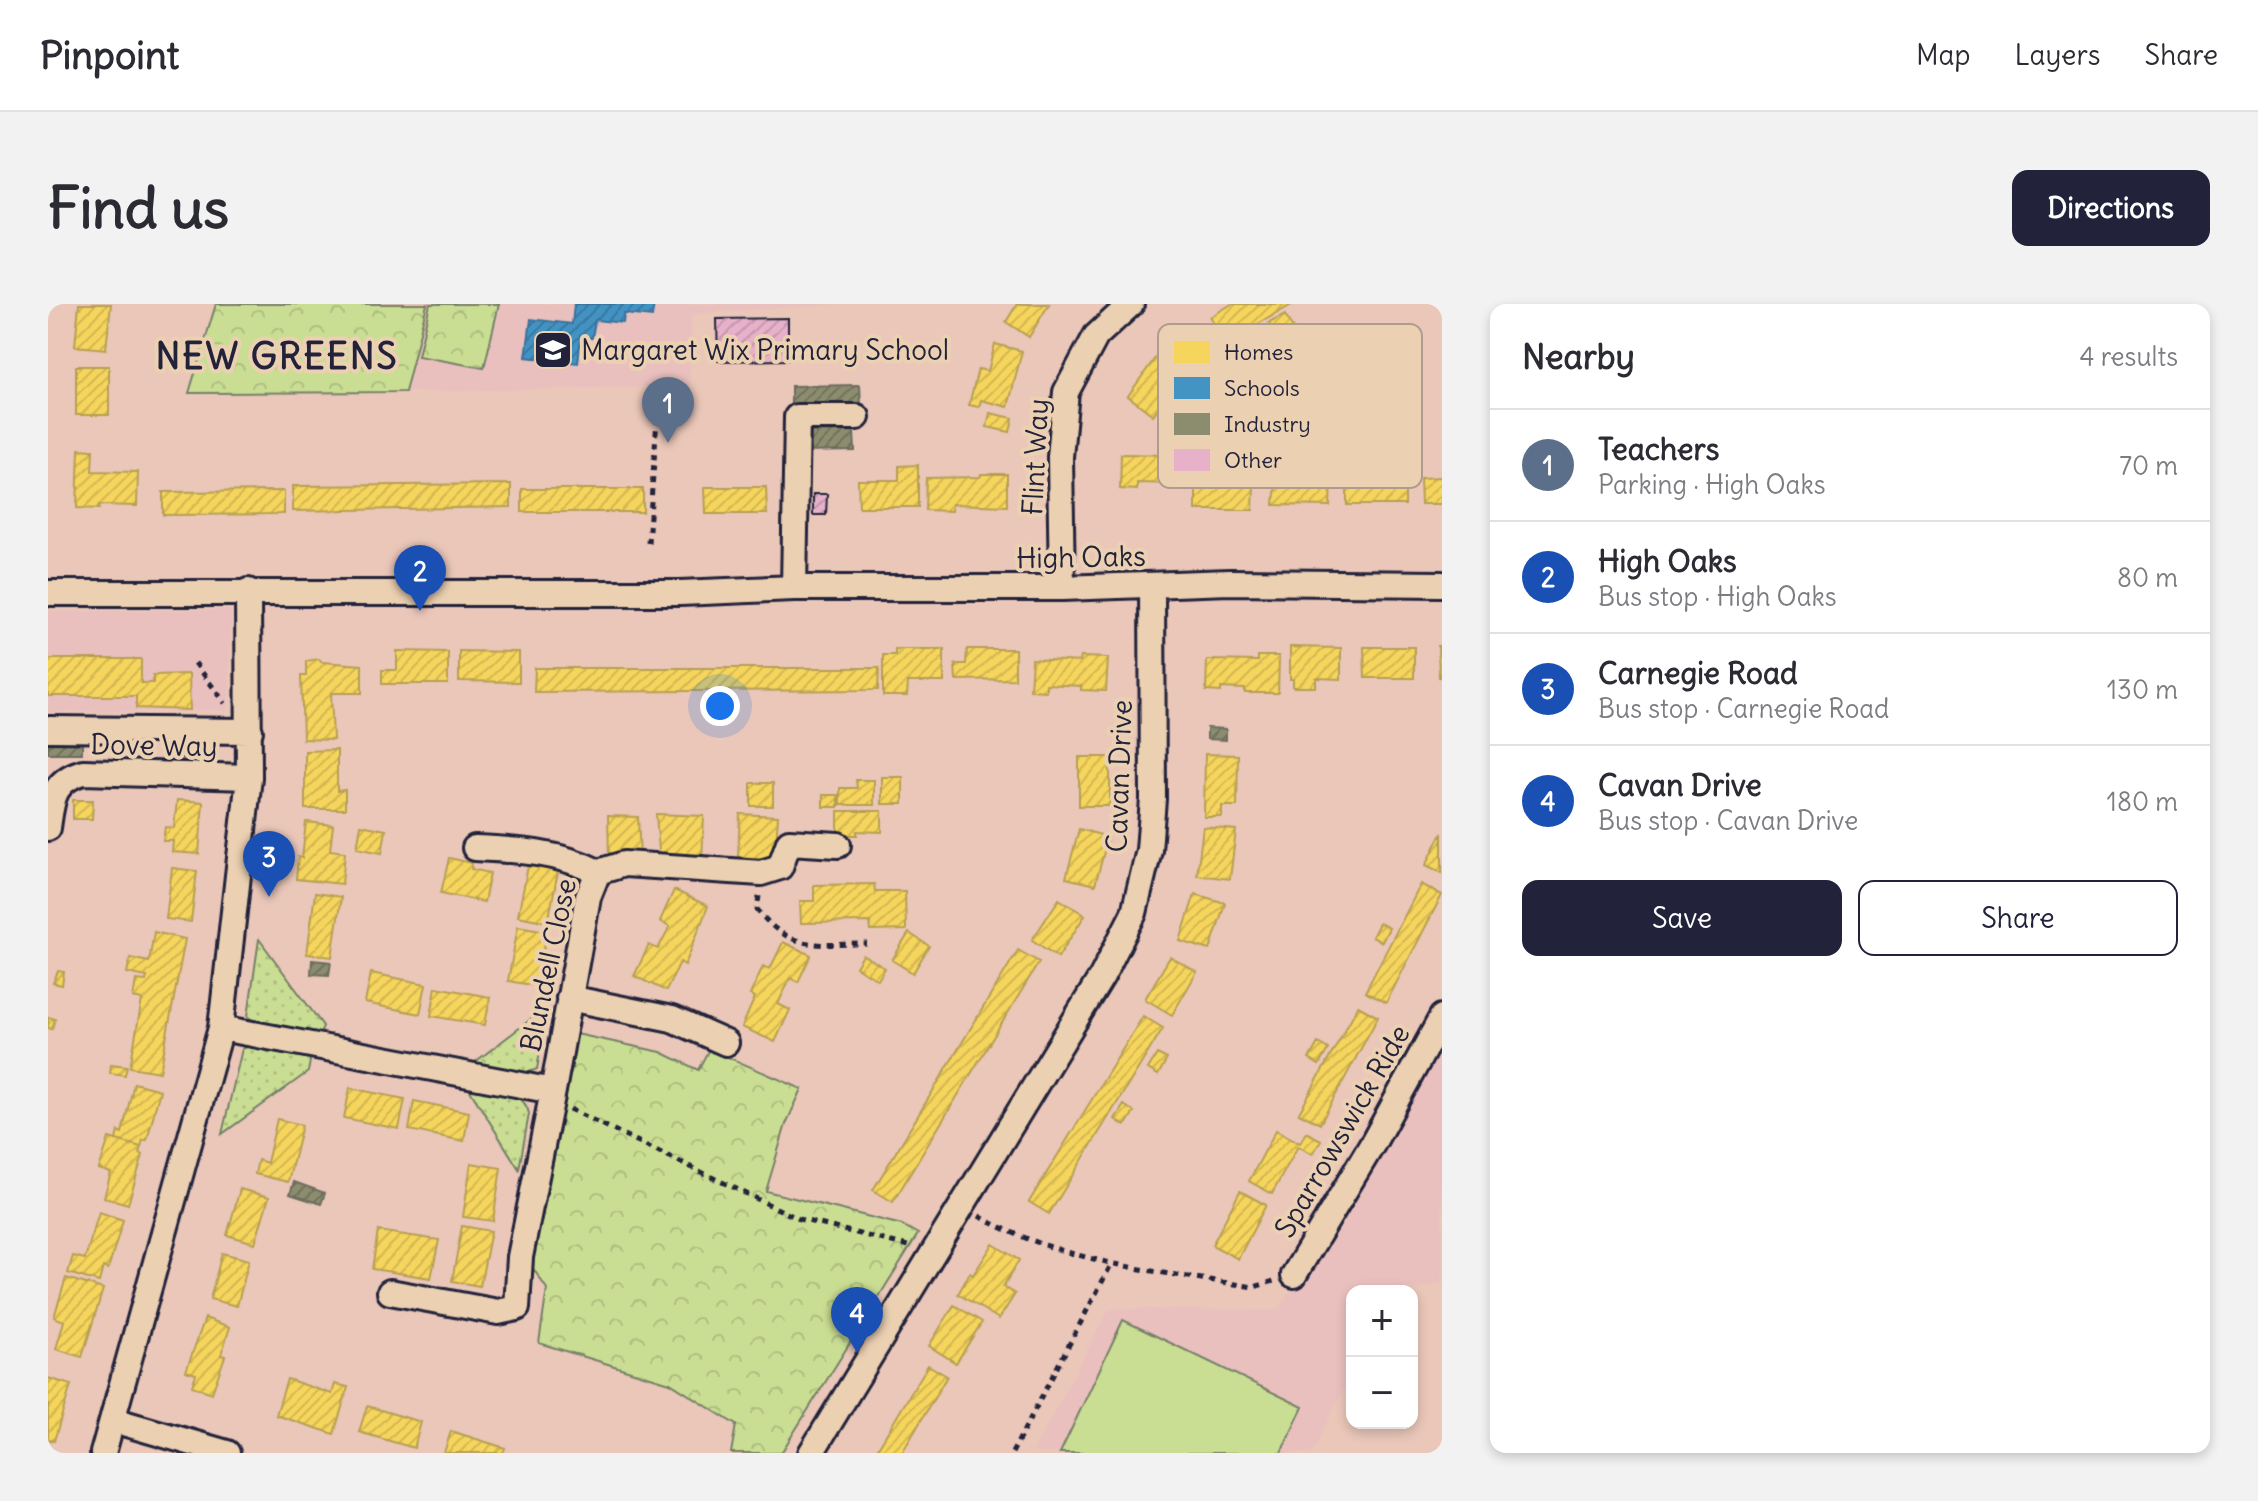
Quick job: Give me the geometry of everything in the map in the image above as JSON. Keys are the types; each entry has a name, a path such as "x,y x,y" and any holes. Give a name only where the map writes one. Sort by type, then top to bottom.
{"street":[{"name":"Flint Way","path":"1062,588 1060,457 1066,392 1096,336 1131,304"},
{"path":"794,588 797,417 857,417"},
{"name":"High Oaks","path":"48,593 680,593 794,588 1062,588 1230,582 1442,584"},
{"name":"Cavan Drive","path":"811,1453 1102,976 1134,913 1149,850 1153,799 1152,586"},
{"path":"103,1453 221,1028 249,777 240,731 248,591"},
{"path":"48,729 240,731"},
{"name":"Dove Way","path":"48,828 53,797 58,787 70,776 83,772 249,777"},
{"path":"761,873 780,867 789,842 838,845"},
{"path":"475,848 556,856 598,872"},
{"name":"Blundell Close","path":"390,1292 498,1312 517,1308 520,1257 588,897 598,872 624,864 761,873"},
{"path":"569,998 672,1019 726,1043"},
{"name":"Sparrowswick Ride","path":"1294,1275 1373,1143 1442,1017"},
{"name":"Blundell Close","path":"221,1028 552,1095"},
{"path":"113,1420 227,1453"}],"path":[{"path":"648,543 660,379"},
{"path":"195,663 229,710 240,731"},
{"path":"761,873 757,909 786,936 809,944 867,944"},
{"path":"552,1095 799,1219 933,1253"},
{"path":"961,1206 1003,1230 1064,1252 1112,1263 1254,1287 1294,1275"},
{"path":"1012,1453 1112,1263"}],"shaded area":[{"name":"Margaret Wix Primary School","path":"427,304 838,304 691,314 690,390 643,387 405,392"},
{"path":"231,610 229,710 48,712 48,611"},
{"path":"1442,1029 1442,1283 1418,1288 1418,1285 1346,1285 1346,1383 1312,1453 1032,1453 1109,1309 1277,1310 1312,1263"}],"green space":[{"path":"216,304 427,304 405,392 189,393"},
{"path":"430,304 499,304 484,368 418,356"},
{"path":"259,939 323,1026 319,1038 257,1023 248,1016"},
{"path":"548,1006 537,1069 519,1076 470,1066"},
{"path":"576,1034 661,1052 698,1070 709,1049 802,1089 786,1124 766,1191 902,1225 918,1234 781,1453 731,1453 736,1425 670,1383 539,1343 547,1289 530,1264"},
{"path":"255,1044 311,1056 308,1072 222,1134 242,1049"},
{"path":"466,1084 513,1094 526,1105 529,1114 519,1169"},
{"path":"1123,1320 1303,1407 1281,1453 1060,1453"}],"building: Homes":[{"path":"79,304 111,304 106,349 75,346"},
{"path":"1017,304 1049,304 1029,337 1006,322"},
{"path":"1232,304 1293,304 1258,324 1214,324 1210,317"},
{"path":"1285,315 1290,324 1270,324"},
{"path":"995,344 1022,351 1008,407 981,400 979,407 969,405 978,369 988,371"},
{"path":"1158,354 1158,408 1153,415 1128,396"},
{"path":"76,366 109,366 109,415 76,415"},
{"path":"990,413 1013,418 1010,432 987,427"},
{"path":"79,449 93,450 92,471 138,472 137,506 77,508"},
{"path":"1121,454 1158,455 1158,484 1137,483 1137,490 1120,489"},
{"path":"918,465 918,507 859,507 858,480 899,480 899,466"},
{"path":"981,474 1007,474 1007,506 952,504 952,511 925,510 926,478 980,477"},
{"path":"1442,477 1442,504 1421,504 1422,478"},
{"path":"511,484 511,507 293,511 293,486"},
{"path":"705,487 766,487 767,514 706,514"},
{"path":"1196,488 1254,488 1253,510 1196,510"},
{"path":"1275,488 1331,488 1330,506 1274,505"},
{"path":"1347,488 1405,488 1405,505 1347,505"},
{"path":"522,489 643,489 643,512 522,512"},
{"path":"284,491 284,514 163,515 163,492"},
{"path":"1438,646 1442,646 1442,677 1439,677"},
{"path":"1290,647 1341,648 1341,679 1316,678 1316,687 1293,687"},
{"path":"1364,647 1414,647 1414,678 1365,678"},
{"path":"895,649 944,649 944,682 908,682 907,696 883,696 883,655 895,655"},
{"path":"967,649 1015,649 1015,679 956,680 955,664 966,664"},
{"path":"397,651 448,652 448,684 382,684 382,670 397,670"},
{"path":"459,651 519,652 519,682 459,681"},
{"path":"1258,656 1279,656 1278,693 1245,693 1245,689 1221,688 1221,692 1206,691 1207,660 1258,661"},
{"path":"1081,657 1108,658 1106,691 1046,684 1046,691 1030,690 1032,659 1080,662"},
{"path":"48,659 141,659 141,683 153,683 153,675 189,674 190,710 136,708 136,696 48,696"},
{"path":"319,659 322,662 362,665 362,693 331,693 333,740 303,739 301,676 306,676 306,661"},
{"path":"535,668 879,668 878,690 534,692"},
{"path":"337,750 337,791 345,790 345,809 305,809 305,751"},
{"path":"1205,754 1238,755 1237,806 1222,806 1222,817 1204,817"},
{"path":"1079,757 1110,757 1110,806 1079,806"},
{"path":"882,777 903,777 903,804 882,804"},
{"path":"856,780 874,780 874,805 840,805 840,788 857,788"},
{"path":"751,783 773,783 773,806 751,806"},
{"path":"823,795 838,795 838,807 823,807"},
{"path":"73,800 93,800 92,819 73,819"},
{"path":"177,800 203,802 199,854 172,852 173,841 163,841 165,827 174,828"},
{"path":"838,811 882,811 882,832 857,831 857,835 838,835"},
{"path":"656,814 704,816 702,862 660,862"},
{"path":"740,814 778,816 775,859 738,857"},
{"path":"608,816 638,817 640,856 609,859"},
{"path":"306,822 333,825 330,850 345,852 342,884 296,879"},
{"path":"361,825 386,830 382,853 357,848"},
{"path":"1203,827 1236,830 1230,879 1197,875"},
{"path":"1079,829 1108,837 1095,885 1066,878"},
{"path":"1442,833 1442,873 1426,865"},
{"path":"449,858 472,863 471,869 490,873 484,902 441,893"},
{"path":"529,861 559,867 548,922 518,916"},
{"path":"172,868 197,871 191,922 166,919"},
{"path":"874,884 875,891 905,891 906,930 871,931 870,922 801,923 800,901 814,901 814,885"},
{"path":"1421,884 1442,895 1386,1003 1365,992"},
{"path":"674,890 708,906 685,965 680,962 666,991 634,976 649,945 658,949 670,926 660,921"},
{"path":"315,893 341,897 332,957 307,954"},
{"path":"1195,894 1225,903 1210,950 1180,941"},
{"path":"1059,899 1085,915 1058,957 1032,940"},
{"path":"1379,923 1389,928 1382,942 1372,937"},
{"path":"518,926 547,931 537,986 508,981"},
{"path":"154,932 185,939 160,1072 130,1067 142,1000 133,998 136,980 146,981 147,977 127,973 130,958 149,962"},
{"path":"909,933 929,946 913,973 892,960"},
{"path":"783,942 811,955 798,982 790,978 778,1004 790,1010 775,1042 742,1027 755,997 750,995 763,966 770,969"},
{"path":"1018,950 1039,962 893,1202 873,1190"},
{"path":"863,955 885,968 878,980 856,967"},
{"path":"1170,957 1197,972 1172,1015 1145,999"},
{"path":"58,971 64,972 62,985 53,983"},
{"path":"371,973 426,984 420,1014 365,1003"},
{"path":"436,987 490,997 485,1025 431,1016"},
{"path":"1358,1006 1378,1017 1320,1124 1299,1113"},
{"path":"1143,1016 1163,1028 1049,1214 1029,1202"},
{"path":"48,1017 55,1019 52,1029 48,1028"},
{"path":"1318,1043 1328,1049 1319,1065 1309,1059"},
{"path":"1157,1054 1167,1059 1158,1075 1148,1069"},
{"path":"111,1064 127,1066 125,1075 110,1073"},
{"path":"134,1083 160,1090 147,1140 143,1140 141,1147 116,1140 118,1131 122,1133"},
{"path":"350,1088 405,1099 399,1129 344,1118"},
{"path":"414,1101 469,1112 464,1141 409,1130"},
{"path":"1124,1105 1134,1112 1125,1126 1115,1119"},
{"path":"277,1119 302,1125 288,1182 255,1174 258,1160 267,1163"},
{"path":"1276,1130 1300,1143 1306,1132 1321,1140 1313,1154 1298,1146 1272,1194 1249,1181"},
{"path":"109,1138 141,1147 139,1153 143,1155 128,1204 104,1197 111,1173 99,1169"},
{"path":"471,1163 501,1168 493,1221 463,1217"},
{"path":"240,1189 269,1197 255,1243 227,1235"},
{"path":"1240,1191 1266,1205 1238,1259 1212,1245"},
{"path":"99,1212 123,1220 108,1269 103,1267 99,1282 68,1273 73,1256 85,1259"},
{"path":"462,1226 491,1231 480,1286 452,1281"},
{"path":"378,1231 439,1240 431,1278 372,1269"},
{"path":"993,1244 1019,1260 1003,1287 1015,1294 999,1319 958,1294"},
{"path":"222,1253 249,1260 237,1306 210,1299"},
{"path":"66,1278 103,1289 82,1357 56,1349 64,1321 54,1317"},
{"path":"954,1305 982,1322 956,1363 929,1346"},
{"path":"205,1318 230,1327 221,1355 225,1356 212,1393 192,1386 196,1374 186,1371"},
{"path":"928,1365 947,1376 902,1453 875,1453"},
{"path":"48,1378 71,1385 54,1441 48,1439"},
{"path":"287,1379 332,1394 335,1384 348,1387 334,1434 276,1415"},
{"path":"367,1406 421,1422 414,1448 359,1432"},
{"path":"451,1431 505,1448 503,1453 444,1453"}],"building: Schools":[{"path":"574,304 654,304 652,317 624,314 623,323 595,320 592,338 581,337 578,363 526,357 531,319 572,324"}],"building: Industry":[{"path":"860,385 861,405 791,406 791,386"},
{"path":"854,431 855,451 803,452 802,432"},
{"path":"1207,728 1226,729 1226,740 1207,739"},
{"path":"48,730 82,730 82,753 48,753"},
{"path":"169,736 188,737 187,759 168,758"},
{"path":"312,960 331,962 329,975 311,974"},
{"path":"294,1182 325,1193 321,1204 290,1194"}],"building: Other":[{"path":"788,318 788,360 718,361 717,319"},
{"path":"813,494 827,494 826,515 813,515"}],"place":[{"name":"Margaret Wix Primary School","path":"553,350"},
{"name":"Teachers","path":"668,443"},
{"name":"High Oaks","path":"420,611"},
{"name":"Carnegie Road","path":"269,897"},
{"name":"Cavan Drive","path":"857,1353"}],"district":[{"name":"NEW GREENS","path":"277,356"}]}
